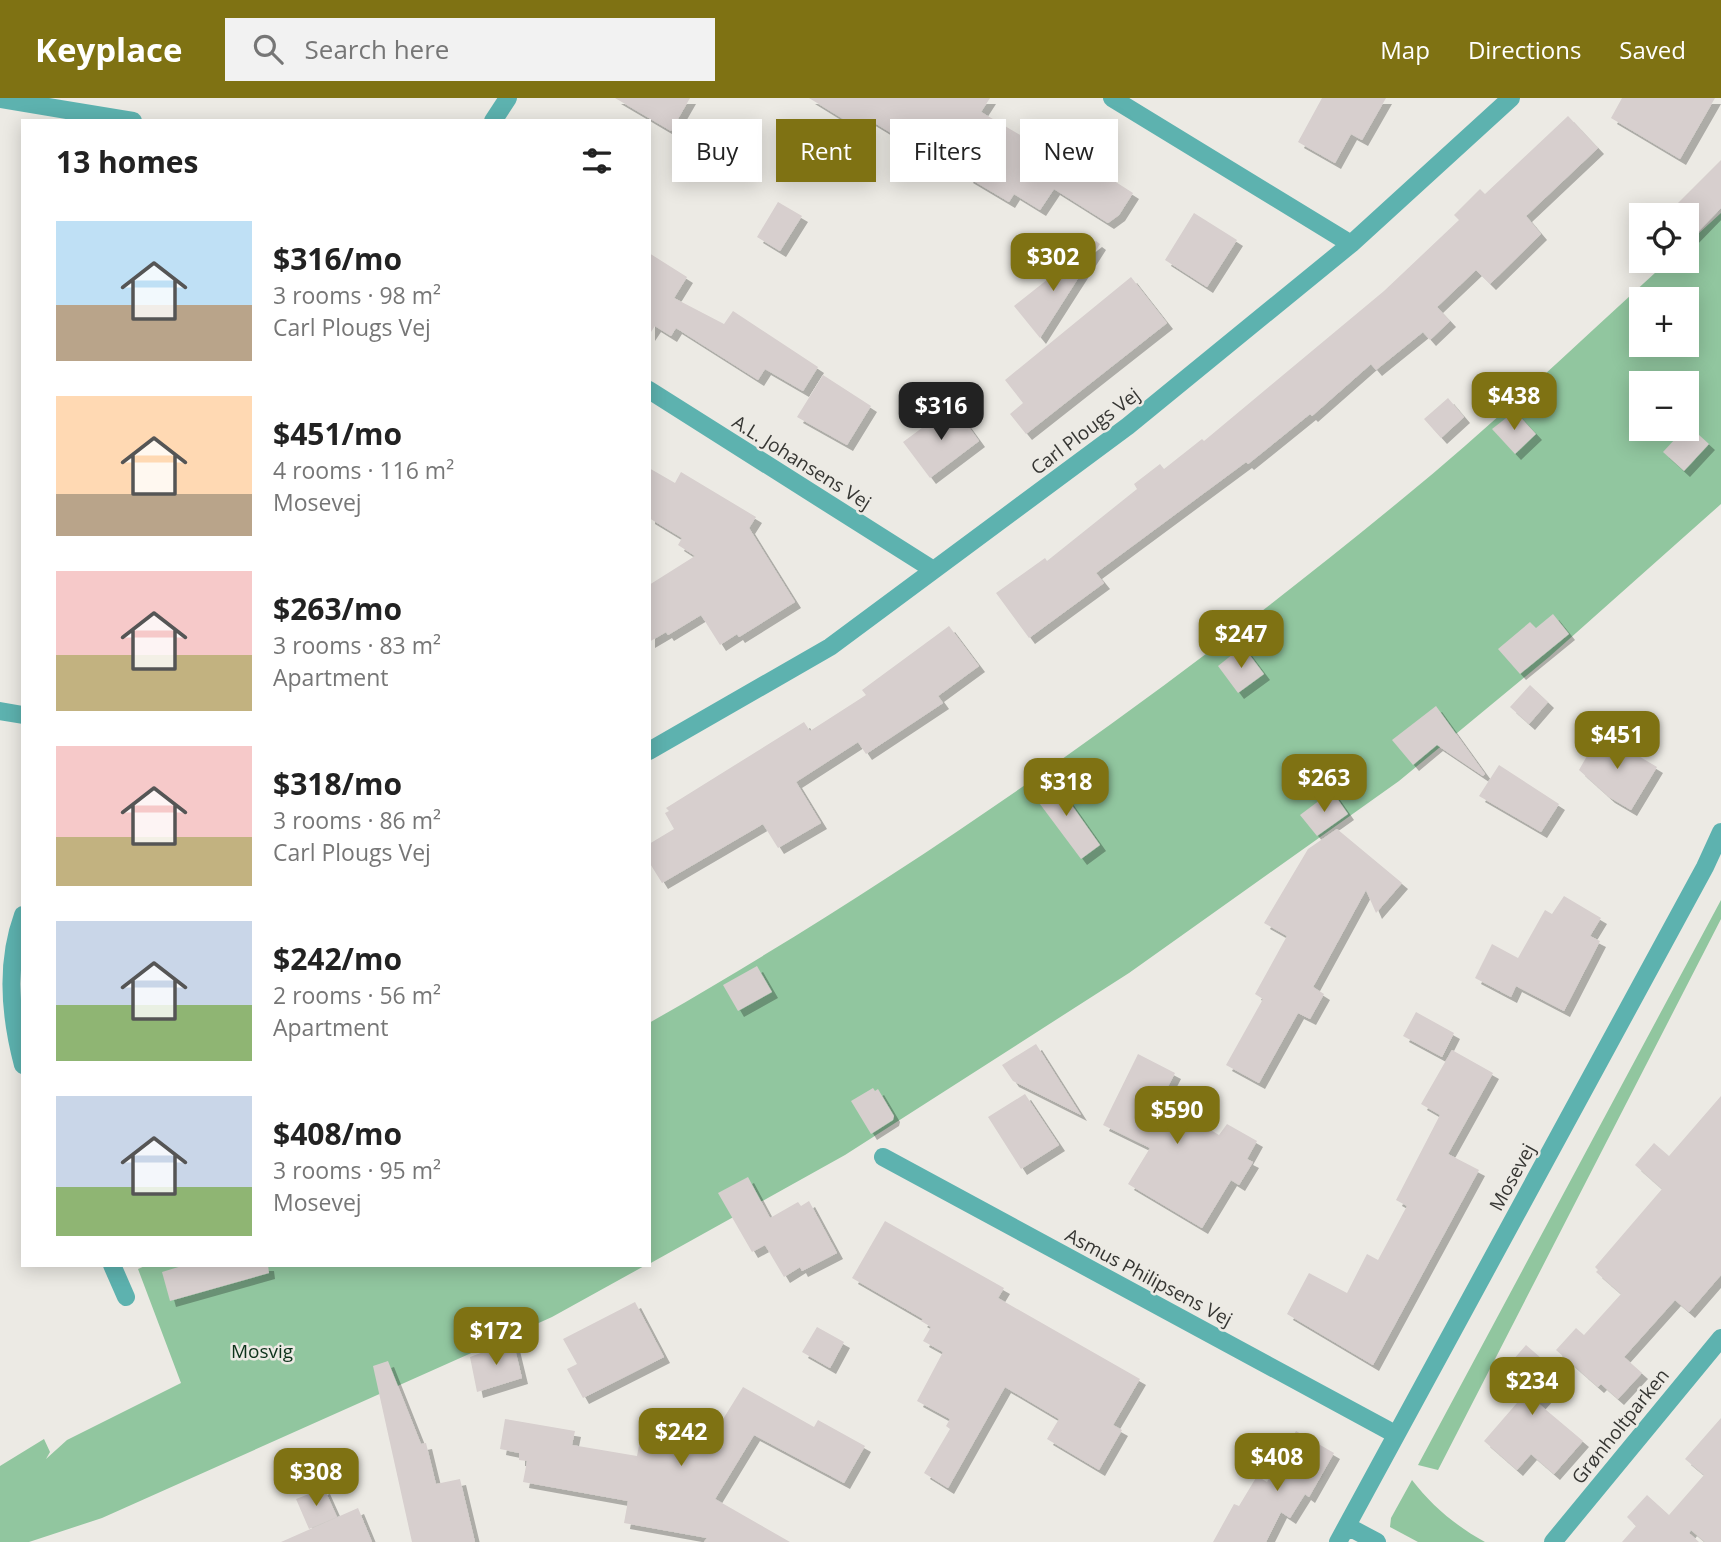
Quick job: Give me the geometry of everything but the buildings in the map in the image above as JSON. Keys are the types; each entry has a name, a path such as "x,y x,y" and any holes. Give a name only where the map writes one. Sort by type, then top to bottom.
{"street":[{"path":"495,119 508,98"},
{"path":"1112,98 1351,244"},
{"name":"Carl Plougs Vej","path":"651,750 830,648 932,569 1128,426 1351,244 1511,98"},
{"path":"0,99 121,119"},
{"name":"A.L. Johansens Vej","path":"651,391 932,569"},
{"path":"0,711 21,715"},
{"name":"Mosevej","path":"1343,1534 1721,832"},
{"path":"21,920 17,930 10,982 15,1035 21,1058"},
{"name":"Asmus Philipsens Vej","path":"883,1157 1395,1434"},
{"path":"113,1267 126,1297"},
{"name":"Grønholtparken","path":"1553,1542 1721,1338"},
{"path":"1343,1534 1377,1542"}],"green space":[{"path":"1721,213 1721,504 1549,657 1399,781 1129,973 845,1155 651,1263 651,1022 748,965 942,842 1129,711 1312,572 1435,471 1503,413 1629,297 1629,357 1699,357 1699,287 1640,287 1655,273 1699,273 1699,233"},
{"path":"1721,900 1721,919 1438,1470 1418,1465"},
{"name":"Mosvig","path":"642,1267 552,1317 102,1518 29,1542 0,1542 0,1466 44,1439 50,1452 46,1459 67,1440 181,1383 138,1269"},
{"path":"1412,1480 1445,1515 1485,1542 1418,1542 1390,1527 1391,1518"}]}
